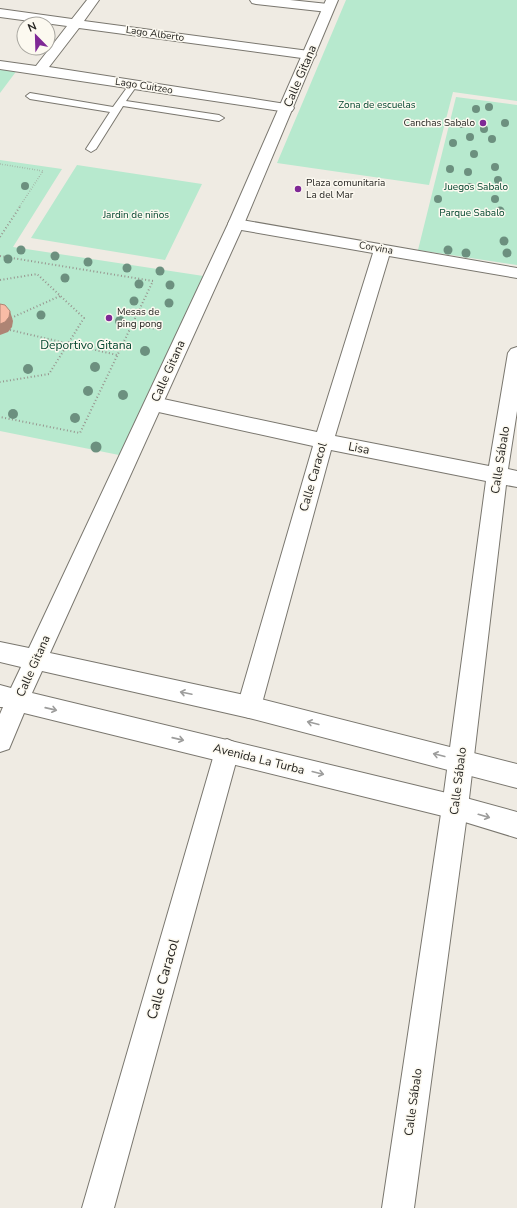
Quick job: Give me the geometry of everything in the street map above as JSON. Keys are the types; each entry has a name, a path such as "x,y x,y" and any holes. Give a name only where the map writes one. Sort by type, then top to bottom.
{"street":[{"path":"40,70 93,0"},
{"path":"256,0 330,4"},
{"name":"Calle Gitana","path":"0,741 9,699 35,660 154,404 184,334 236,224 287,108 330,4"},
{"name":"Lago Alberto","path":"0,13 309,55"},
{"name":"Lago Cuitzeo","path":"0,65 287,108"},
{"name":"Corvina","path":"236,224 517,273"},
{"name":"Calle Caracol","path":"249,707 324,441 383,249"},
{"name":"Calle Sábalo","path":"398,1208 455,807 460,760 507,477 517,353"},
{"name":"Lisa","path":"154,404 324,441 507,477"},
{"path":"0,652 249,707 460,760 517,776"},
{"name":"Avenida La Turba","path":"9,699 455,807 517,825"},
{"name":"Calle Caracol","path":"98,1208 227,751"}],"lane":[{"path":"91,149 118,106 134,84"},
{"path":"30,96 219,118"}],"path":[{"path":"0,164 43,171 0,237"},
{"path":"0,256 154,281 80,433 0,417"},
{"path":"0,280 36,274 84,318 49,374 0,382"},
{"path":"11,318 60,296"},
{"path":"132,325 184,334"},
{"path":"10,330 117,356"}],"green space":[{"name":"Zona de escuelas","path":"346,0 517,0 517,101 453,92 429,185 277,163"},
{"path":"0,63 21,65 0,93"},
{"name":"Parque Sabalo","path":"456,97 517,105 517,265 418,250"},
{"name":"Deportivo Gitana","path":"0,160 62,169 13,247 210,277 129,457 0,431"},
{"name":"Jardin de niños","path":"77,165 202,184 165,260 31,238"}],"building":[{"path":"0,304 5,305 10,311 9,317 5,322 0,324"}],"place":[{"name":"Canchas Sabalo","path":"483,123"},
{"name":"Plaza comunitaria La del Mar","path":"298,189"},
{"name":"Mesas de ping pong","path":"109,318"}],"park label":[{"name":"Juegos Sabalo","path":"476,187"}]}
